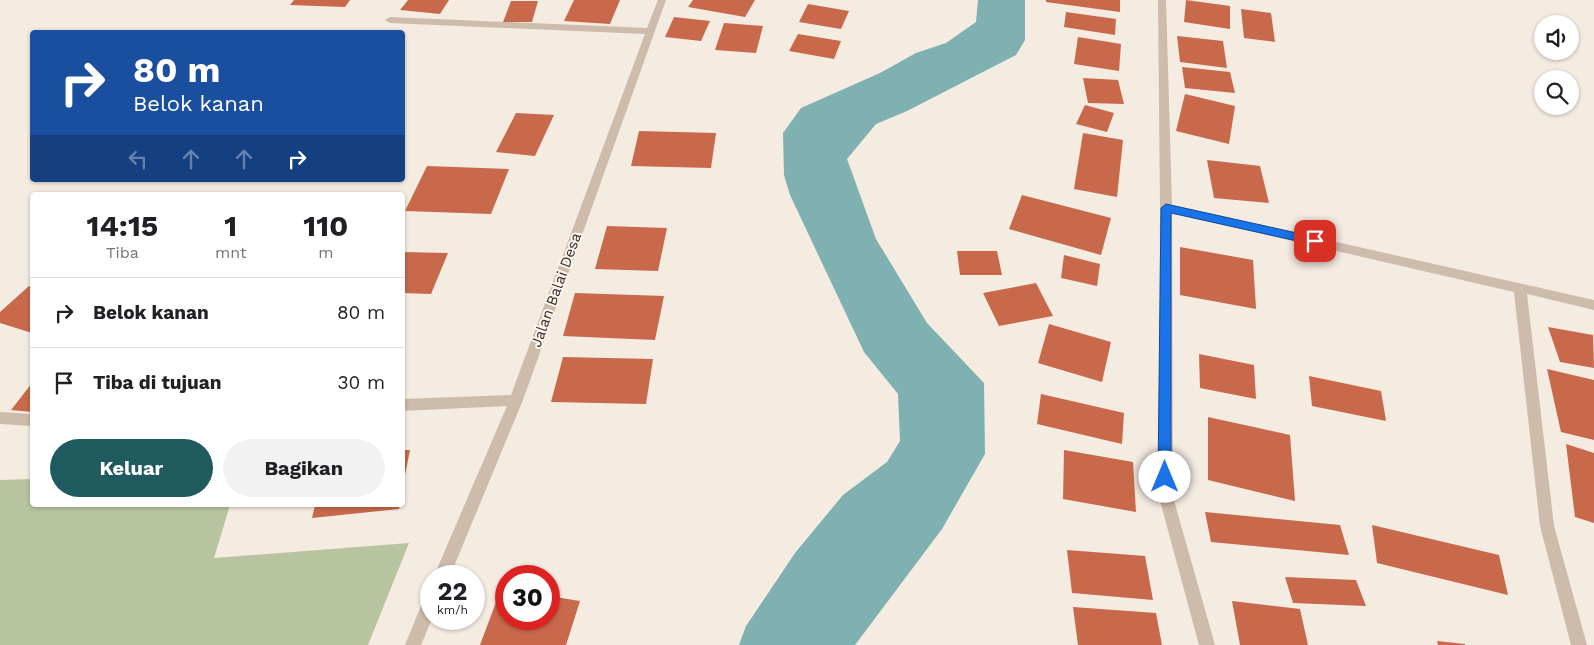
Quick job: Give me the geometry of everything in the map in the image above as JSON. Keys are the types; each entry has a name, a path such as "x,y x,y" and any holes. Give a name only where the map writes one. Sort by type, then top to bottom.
{"street":[{"name":"Jalan Balai Desa","path":"447,565 516,400 662,0"},
{"path":"1162,0 1166,208 1166,497 1207,645"},
{"path":"390,20 650,31"},
{"path":"1166,208 1594,305"},
{"path":"1520,287 1546,526 1579,645"},
{"path":"405,405 516,400"},
{"path":"0,418 30,420"},
{"path":"412,645 420,626"}],"green space":[{"path":"30,479 30,507 229,507 214,558 409,543 368,645 0,645 0,480"}],"water":[{"path":"978,0 1025,0 1025,40 1016,55 907,111 876,124 847,159 876,239 927,323 984,383 985,454 942,529 855,645 739,645 746,626 795,553 843,495 887,462 900,441 898,394 864,352 790,195 784,175 783,133 801,108 880,73 916,53 946,43 976,22"}],"building":[{"path":"294,0 350,0 345,7 290,5"},
{"path":"408,0 449,0 440,14 400,10"},
{"path":"574,0 620,0 610,24 564,21"},
{"path":"693,0 755,0 745,17 688,7"},
{"path":"1046,0 1120,0 1120,12 1046,2"},
{"path":"1186,0 1230,6 1230,29 1184,22"},
{"path":"511,1 538,1 532,22 503,22"},
{"path":"808,4 849,11 841,29 799,22"},
{"path":"1241,9 1271,13 1275,42 1244,38"},
{"path":"1066,12 1116,19 1115,35 1064,27"},
{"path":"674,17 710,21 701,41 665,37"},
{"path":"724,23 763,26 756,53 715,50"},
{"path":"798,34 841,41 834,59 789,51"},
{"path":"1177,36 1223,41 1227,68 1180,62"},
{"path":"1078,37 1121,44 1119,71 1074,64"},
{"path":"1182,67 1230,72 1235,93 1185,88"},
{"path":"1083,78 1118,80 1124,104 1088,103"},
{"path":"1185,94 1235,106 1229,144 1176,131"},
{"path":"1085,105 1114,113 1107,132 1076,124"},
{"path":"516,113 554,115 535,156 496,152"},
{"path":"639,131 716,133 711,168 631,166"},
{"path":"1083,133 1123,140 1117,197 1074,189"},
{"path":"1207,160 1260,166 1269,203 1214,198"},
{"path":"427,166 509,169 491,214 405,211"},
{"path":"1022,195 1111,218 1101,255 1009,229"},
{"path":"607,226 667,228 658,271 595,269"},
{"path":"1180,247 1253,260 1256,309 1180,295"},
{"path":"957,251 997,251 1002,275 960,275"},
{"path":"405,252 448,253 431,294 405,293"},
{"path":"1064,255 1100,264 1097,286 1061,278"},
{"path":"1036,283 1053,316 999,326 983,293"},
{"path":"30,286 30,332 0,323 0,312"},
{"path":"575,293 664,296 655,340 563,336"},
{"path":"1049,324 1111,342 1102,382 1038,363"},
{"path":"1548,327 1593,335 1594,368 1560,362"},
{"path":"1199,354 1254,365 1256,399 1200,388"},
{"path":"563,357 653,359 646,404 551,402"},
{"path":"1547,369 1594,380 1594,440 1561,432"},
{"path":"1309,376 1381,391 1386,421 1312,406"},
{"path":"30,386 30,412 11,410"},
{"path":"1041,394 1124,413 1122,444 1037,424"},
{"path":"1208,417 1290,435 1295,501 1208,480"},
{"path":"1566,444 1594,453 1594,523 1575,517"},
{"path":"405,450 410,450 405,475"},
{"path":"1064,450 1133,462 1136,512 1063,499"},
{"path":"315,507 400,507 399,509 312,518"},
{"path":"1205,512 1340,525 1349,555 1211,542"},
{"path":"1372,525 1499,555 1508,595 1377,563"},
{"path":"1067,550 1145,556 1153,600 1072,593"},
{"path":"1285,577 1356,580 1366,606 1293,603"},
{"path":"560,598 580,601 566,645 480,645 495,605 495,630 560,630"},
{"path":"1232,601 1300,609 1308,645 1240,645"},
{"path":"1073,607 1156,613 1162,645 1078,645"},
{"path":"1437,641 1465,644 1465,645 1438,645"}],"route":[{"path":"1165,477 1166,208 1315,241"}]}
